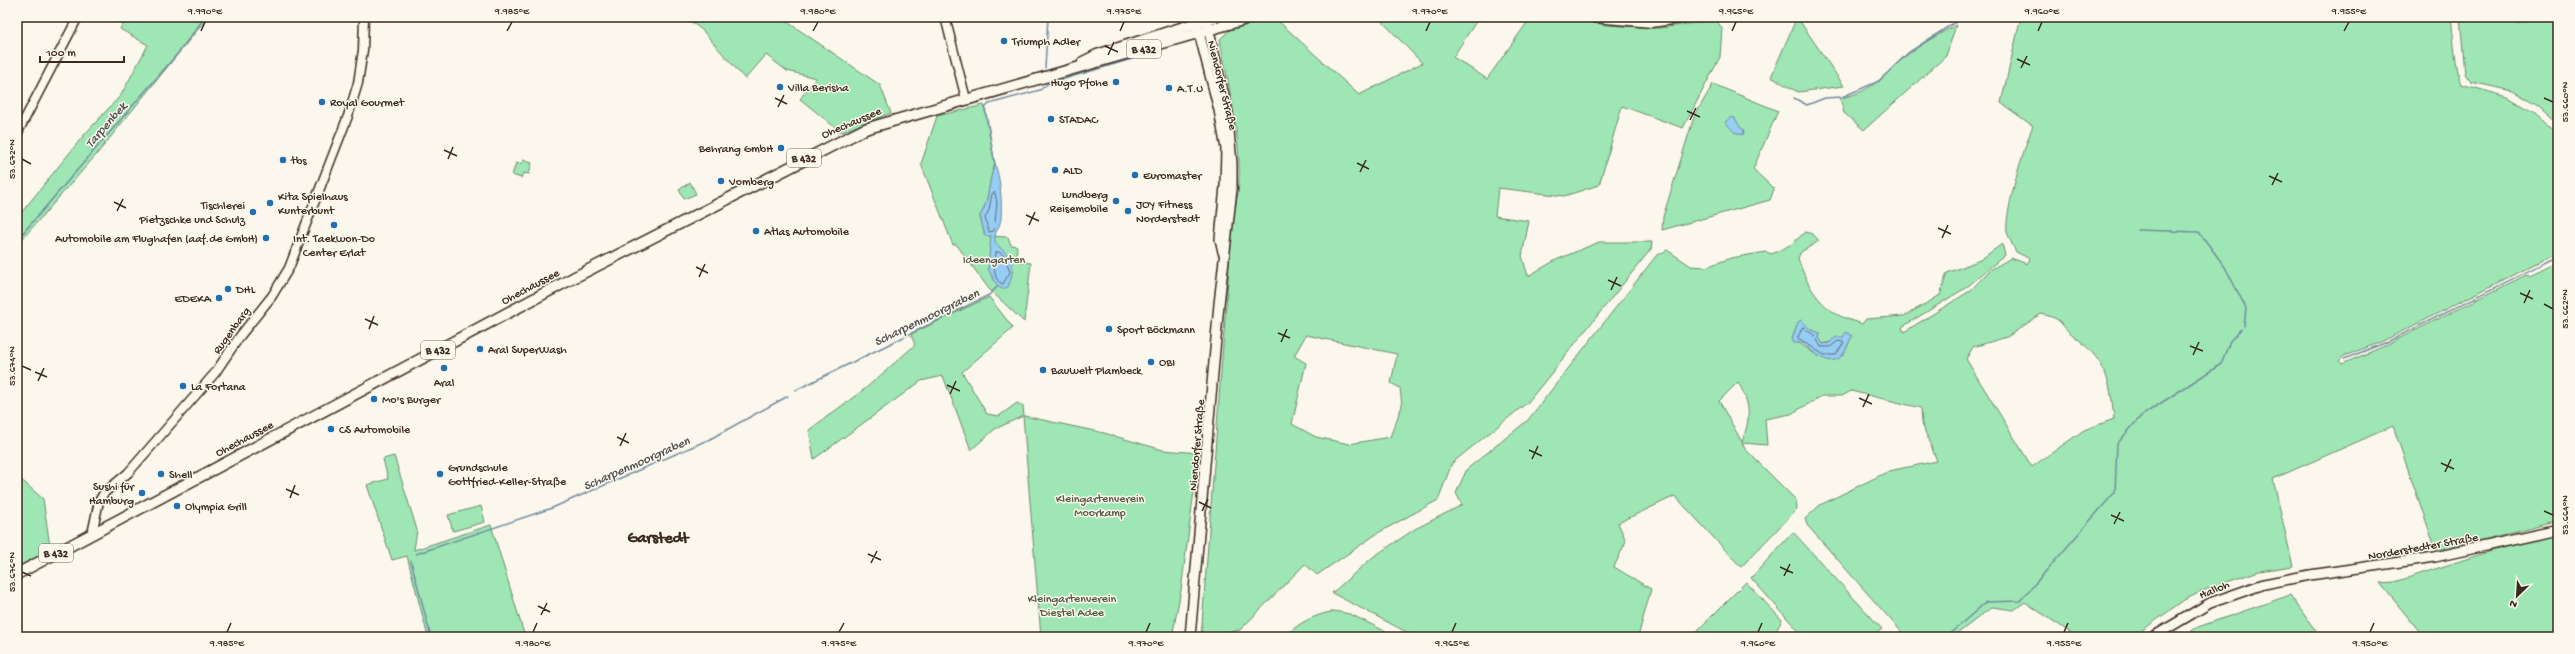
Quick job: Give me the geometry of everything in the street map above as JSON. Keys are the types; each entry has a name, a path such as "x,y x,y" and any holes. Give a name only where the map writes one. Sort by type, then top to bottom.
{"main road":[{"name":"Ohechaussee","path":"1196,24 1208,30 1253,17"},
{"path":"1595,17 1652,22 1684,17"},
{"name":"Ohechaussee","path":"17,574 575,277 835,142 892,119 1074,67 1097,55 1196,24 1209,18"},
{"name":"Niendorfer Straße","path":"1190,637 1224,255 1228,234 1232,189 1230,132 1227,109 1208,30 1209,18"},
{"name":"Niendorfer Straße","path":"1196,24 1219,110 1226,149 1225,186 1220,239 1224,255"},
{"name":"Norderstedter Straße","path":"2291,578 2435,558 2558,530"},
{"name":"Halloh","path":"2153,637 2210,603 2251,588 2291,578"}],"street":[{"path":"17,134 78,17"},
{"name":"Rugenbarg","path":"92,534 99,501 104,493 128,473 215,373 240,336 272,296 289,268 348,116 358,83 363,50 364,17"},
{"path":"945,17 966,99"}],"green space":[{"path":"127,17 208,17 96,155 17,245 17,218 84,135 121,95 148,45 120,29"},
{"path":"692,17 780,17 880,85 891,113 841,132 800,99 816,78 787,71 766,55 745,79 702,30 690,21"},
{"path":"1265,17 1274,17 1359,95 1422,63 1378,17 1479,17 1453,57 1487,79 1531,17 1573,17 1605,25 1661,28 1716,20 1722,28 1720,57 1683,128 1622,106 1599,185 1564,196 1498,188 1495,216 1529,221 1522,256 1528,276 1556,260 1599,242 1652,242 1651,249 1528,402 1452,463 1438,500 1378,533 1317,575 1305,564 1240,630 1201,637 1233,213 1238,195 1239,174 1236,128 1220,39 1232,28","holes":["1306,335 1397,354 1391,383 1400,388 1402,406 1390,437 1349,444 1316,437 1292,424 1306,363 1294,356"]},
{"path":"1797,17 1844,86 1798,92 1771,77"},
{"path":"2021,17 2451,17 2456,62 2461,84 2508,97 2535,113 2558,133 2558,252 2381,342 2344,356 2339,361 2342,364 2380,348 2528,274 2530,276 2558,262 2558,521 2482,541 2436,550 2393,426 2273,479 2293,566 2259,571 2207,589 2184,600 2133,637 2077,637 2025,602 2014,610 1992,607 1953,637 1906,637 1807,525 1805,519 1820,505 1889,471 1937,461 1922,424 1921,408 1851,391 1842,396 1822,396 1791,414 1765,419 1767,445 1742,443 1745,449 1796,500 1797,509 1741,567 1675,496 1618,523 1626,541 1614,567 1651,589 1638,637 1416,637 1332,593 1373,557 1415,529 1462,505 1456,493 1467,469 1528,420 1656,256 1667,250 1691,266 1706,267 1731,258 1766,252 1772,254 1792,244 1805,232 1813,234 1819,241 1801,252 1798,258 1805,277 1815,294 1829,309 1837,315 1862,324 1866,319 1904,316 1929,302 1940,295 1947,273 1980,260 2002,244 2005,255 1967,287 1902,327 1904,332 1970,291 1990,270 2011,258 2027,264 2030,259 2016,252 2007,232 2007,223 2016,179 2025,147 2033,126 2001,103","holes":["2041,314 2058,320 2093,353 2099,362 2104,371 2111,392 2114,419 2084,430 2032,467 1966,359 1973,347 2007,337","1801,320 1811,330 1820,333 1819,338 1823,344 1852,336 1844,353 1838,358 1832,360 1825,359 1811,352 1792,339","1738,382 1745,398 1748,411 1747,425 1742,442 1719,401"]},
{"path":"2460,17 2504,17 2518,23 2532,17 2558,17 2558,123 2539,106 2513,91 2471,82 2465,74"},
{"path":"1956,25 1946,56 1864,130 1844,113 1840,98 1853,95 1871,86 1911,52"},
{"path":"1713,84 1778,111 1753,169 1774,189 1770,200 1662,230 1663,217 1694,117"},
{"name":"Ideengarten","path":"984,105 995,164 986,204 980,216 985,236 1008,237 1011,245 1017,246 1016,261 1031,263 1024,322 989,289 956,244 953,245 921,164 937,116"},
{"path":"523,160 532,163 529,174 523,173 521,178 512,175 516,163 521,164"},
{"path":"690,182 696,194 684,199 679,190"},
{"path":"989,297 1013,328 962,372 987,414 999,416 1017,403 1023,406 1024,416 1104,433 1163,450 1199,453 1181,590 1172,637 1041,637 1023,416 995,429 971,450 943,376 921,381 814,459 809,430 866,388 915,345 911,334"},
{"path":"394,456 417,530 414,550 491,525 525,637 428,637 407,556 392,560 367,485 388,479 383,459"},
{"path":"17,476 43,499 51,553 17,571"},
{"path":"481,506 485,522 453,531 448,515"},
{"path":"1793,532 1882,629 1872,637 1804,637 1751,578"},
{"path":"2558,534 2558,637 2424,637 2380,583 2395,582 2491,551"},
{"path":"1746,582 1782,620 1773,637 1691,637"},
{"path":"2290,595 2320,637 2182,637 2198,627"},
{"path":"1334,611 1350,614 1397,637 1284,637 1295,627 1307,620"}],"water":[{"path":"1731,117 1735,118 1740,127 1744,130 1743,135 1734,132 1725,122"},
{"path":"995,164 1001,191 1001,219 995,236 995,241 1006,253 1012,266 1012,275 1008,287 1003,289 998,287 988,269 991,236 985,236 980,216 986,204"},
{"path":"1801,320 1811,330 1820,333 1819,338 1823,344 1829,343 1836,337 1843,337 1846,332 1852,336 1844,353 1839,358 1828,360 1817,355 1802,343 1794,343 1792,339 1798,322"}],"waterway":[{"name":"Tarpenbek","path":"17,240 179,52 205,17"},
{"name":"Scharpenmoorgraben","path":"1045,68 1048,17"},
{"path":"1794,98 1807,105 1825,98 1842,97 1879,81 1908,53 1963,17"},
{"name":"Scharpenmoorgraben","path":"995,165 985,108 989,104 1040,90 1047,84 1132,59"},
{"path":"2137,230 2199,232 2225,267 2246,308 2244,326"},
{"path":"2344,359 2385,343 2558,256"},
{"name":"Scharpenmoorgraben","path":"796,390 989,295 998,286"},
{"path":"1946,637 1986,602 2020,601 2115,492 2117,444 2141,416 2221,364 2230,341 2241,329"},
{"name":"Scharpenmoorgraben","path":"416,554 552,508 710,439 788,396"},
{"name":"Scharpenmoorgraben","path":"411,561 431,637"}],"place":[{"name":"Triumph Adler","path":"1004,41"},
{"name":"Hugo Pfohe","path":"1116,82"},
{"name":"Villa Berisha","path":"780,87"},
{"name":"A.T.U","path":"1169,88"},
{"name":"Royal Gourmet","path":"322,102"},
{"name":"STADAC","path":"1051,119"},
{"name":"Behrang GmbH","path":"781,148"},
{"name":"tbs","path":"283,160"},
{"name":"ALD","path":"1055,170"},
{"name":"Euromaster","path":"1135,175"},
{"name":"Vomberg","path":"721,181"},
{"name":"Lundberg Reisemobile","path":"1116,201"},
{"name":"Kita Spielhaus Kunterbunt","path":"270,203"},
{"name":"JOY Fitness Norderstedt","path":"1128,211"},
{"name":"Tischlerei Pietzschke und Schulz","path":"253,212"},
{"name":"Int. Taekwon-Do Center Erlat","path":"334,225"},
{"name":"Atlas Automobile","path":"756,231"},
{"name":"Automobile am Flughafen (aaf.de GmbH)","path":"266,238"},
{"name":"DHL","path":"228,289"},
{"name":"EDEKA","path":"219,298"},
{"name":"Sport Böckmann","path":"1109,329"},
{"name":"Aral SuperWash","path":"480,349"},
{"name":"OBI","path":"1151,362"},
{"name":"Aral","path":"444,368"},
{"name":"Bauwelt Plambeck","path":"1043,370"},
{"name":"La Fortana","path":"183,386"},
{"name":"Mo's Burger","path":"374,399"},
{"name":"CS Automobile","path":"331,429"},
{"name":"Shell","path":"161,474"},
{"name":"Grundschule Gottfried-Keller-Straße","path":"440,474"},
{"name":"Sushi für Hamburg","path":"142,493"},
{"name":"Olympia Grill","path":"177,506"}],"district":[{"name":"Garstedt","path":"658,536"}],"park label":[{"name":"Kleingartenverein Moorkamp","path":"1100,505"},
{"name":"Kleingartenverein Diestel Adee","path":"1072,605"}]}
